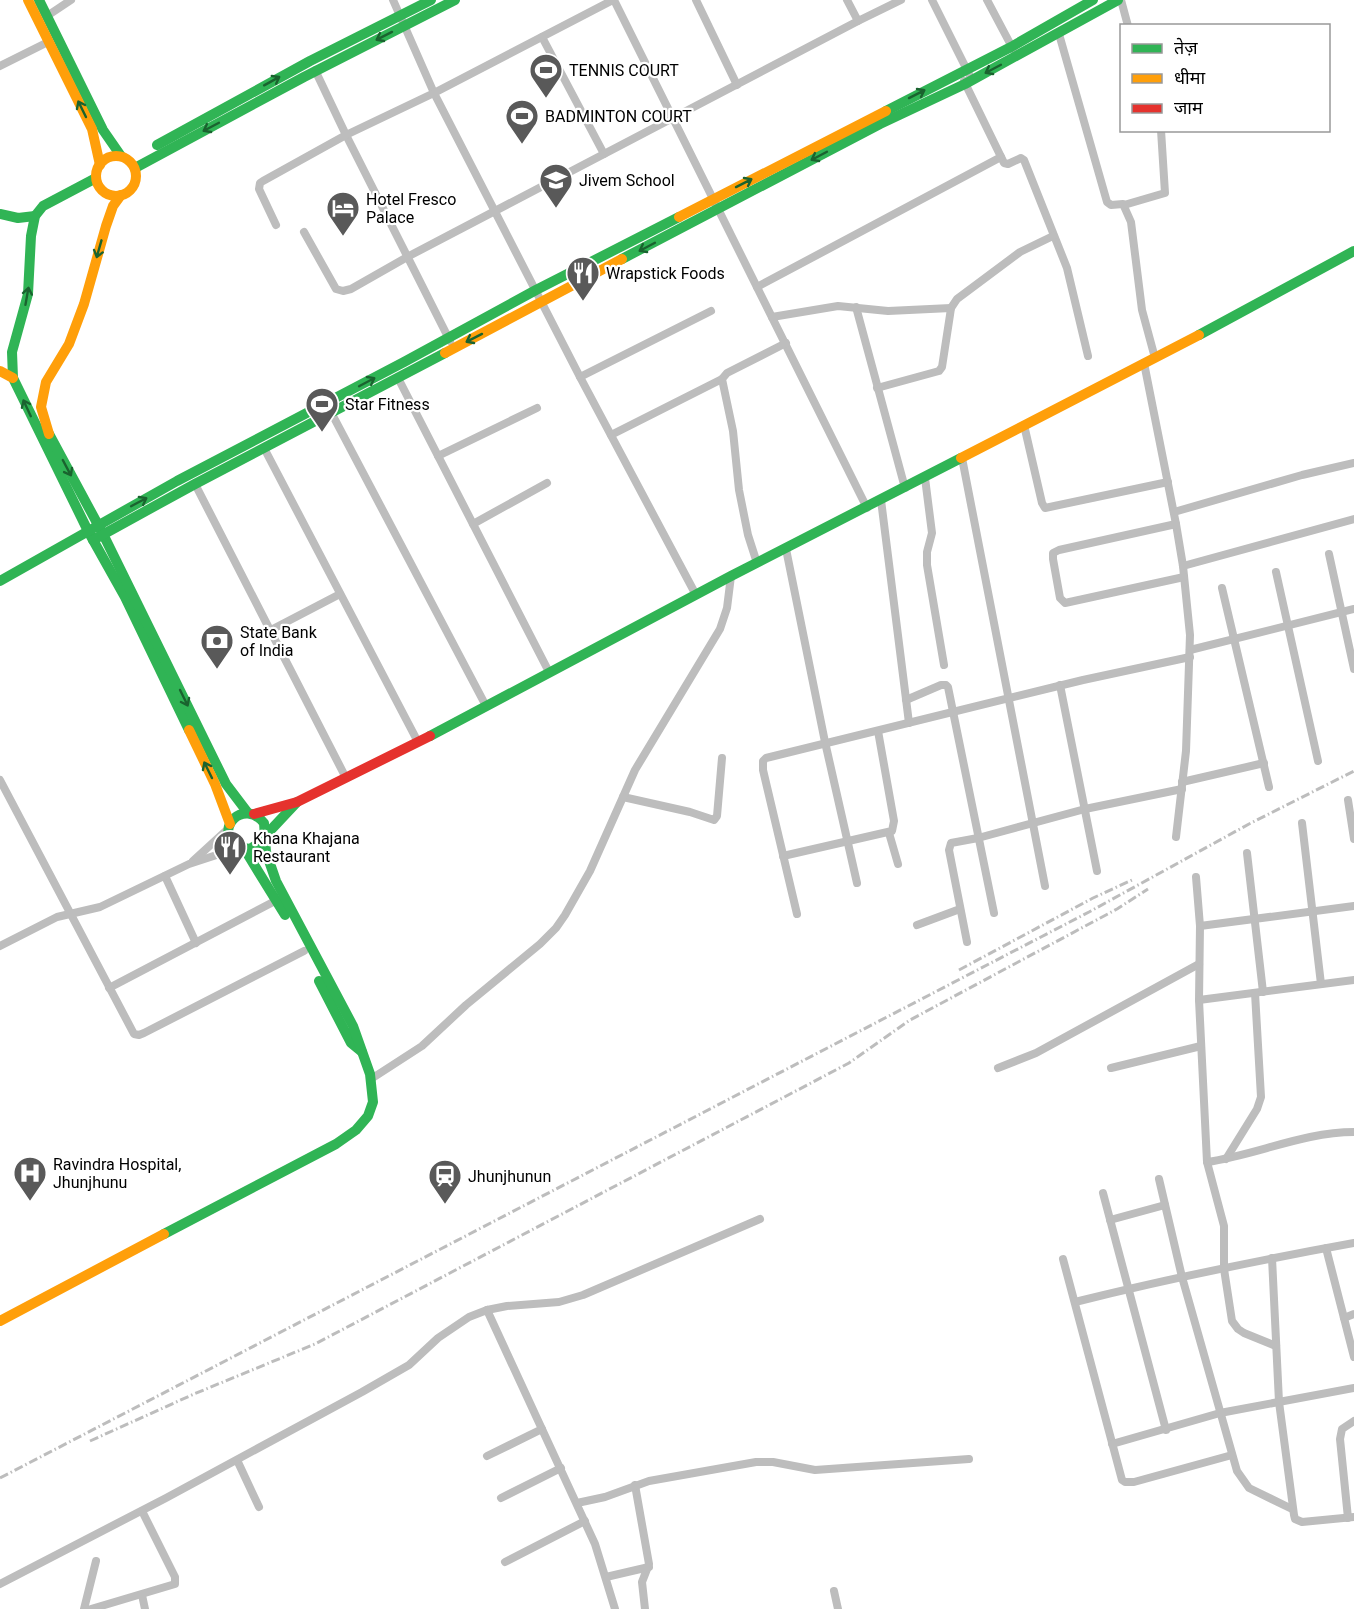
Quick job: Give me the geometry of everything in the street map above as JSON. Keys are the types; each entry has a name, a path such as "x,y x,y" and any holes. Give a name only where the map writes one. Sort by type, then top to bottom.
{"main road":[{"path":"28,0 92,129 100,165"},
{"path":"0,1321 336,1144 366,1122 372,1108 373,1093 358,1038 272,872 265,825 251,813 226,784 101,529 47,431 41,407 46,382 69,344 84,304 113,206 121,195 133,188 135,183 128,162 103,130 39,0"},
{"path":"403,21 431,0"},
{"path":"121,195 106,193 100,187 96,177 100,165 108,157 128,162 403,21 455,0"},
{"path":"101,529 195,484 398,378 536,290 969,82 1093,0"},
{"path":"0,581 452,343 543,302 716,204 963,70 1059,34 1120,0"},
{"path":"0,214 11,219 34,216 43,206 96,177"},
{"path":"34,216 28,294 12,352 13,378 90,535 130,607 215,784 229,826 230,840 242,849 277,900 351,1043 363,1053"},
{"path":"229,826 240,814 297,802 418,742 732,576 1354,254"},
{"path":"0,371 13,378"},
{"path":"242,849 259,846 297,802"}],"street":[{"path":"47,16 71,0"},
{"path":"393,0 434,93 580,377 696,595"},
{"path":"276,225 259,189 260,183 346,135 434,93 613,0 867,508"},
{"path":"696,0 737,85"},
{"path":"847,0 858,21"},
{"path":"304,232 332,284 340,291 351,290 409,256 902,0"},
{"path":"933,0 1001,157 1007,164 1021,158 1024,160 1067,268 1088,356"},
{"path":"987,0 1014,51"},
{"path":"1120,0 1127,24"},
{"path":"1059,34 1107,202 1110,205 1120,203 1124,205 1165,193 1161,132"},
{"path":"542,37 604,154"},
{"path":"0,66 48,42"},
{"path":"313,66 452,343"},
{"path":"757,286 1001,157"},
{"path":"1124,205 1131,222 1143,316 1155,358"},
{"path":"877,388 939,371 942,367 951,308 957,299 1020,252 1053,236"},
{"path":"772,317 831,306 888,312 951,308"},
{"path":"856,307 905,488"},
{"path":"580,377 711,311"},
{"path":"611,435 722,379 727,372 786,343"},
{"path":"1144,363 1183,567 1190,654 1186,751 1176,837"},
{"path":"398,378 549,672"},
{"path":"722,379 733,431 739,490 748,535 757,563"},
{"path":"438,456 537,408"},
{"path":"332,414 486,705"},
{"path":"1024,425 1044,508 1168,482"},
{"path":"264,448 418,742"},
{"path":"962,458 1044,886"},
{"path":"1174,512 1302,475 1354,463"},
{"path":"925,478 932,533 927,552 927,565 944,665"},
{"path":"473,524 547,483"},
{"path":"195,484 346,778"},
{"path":"881,500 909,723"},
{"path":"1183,567 1354,519"},
{"path":"1176,524 1059,550 1053,553 1053,559 1060,598 1065,603 1184,577"},
{"path":"786,549 825,742 857,883"},
{"path":"1329,554 1354,669"},
{"path":"1276,572 1318,761"},
{"path":"371,1079 422,1046 556,928 590,871 634,770 720,629 727,608 732,576"},
{"path":"1222,588 1269,787"},
{"path":"269,630 340,594"},
{"path":"796,915 763,761 770,757 1190,654 1235,638 1354,609"},
{"path":"906,700 946,685 949,689 994,913"},
{"path":"1060,685 1097,871"},
{"path":"783,856 892,831 894,825 878,731"},
{"path":"623,797 690,812 714,820 717,816 722,758"},
{"path":"967,942 948,847 953,842 978,838 1264,763"},
{"path":"0,780 131,1031 139,1035 304,951"},
{"path":"1348,800 1354,839"},
{"path":"1302,823 1322,984"},
{"path":"189,864 229,826"},
{"path":"889,833 898,864"},
{"path":"0,946 71,913 100,907 189,864 242,849"},
{"path":"1226,1159 1257,1109 1261,1097 1259,993 1254,919 1246,853"},
{"path":"165,876 196,943"},
{"path":"1196,877 1200,926 1199,1000 1207,1162 1224,1226 1224,1269 1234,1325 1244,1333 1276,1346"},
{"path":"110,988 277,900"},
{"path":"1200,926 1354,906"},
{"path":"917,925 960,909"},
{"path":"998,1068 1036,1053 1199,963"},
{"path":"1199,1000 1354,980"},
{"path":"1111,1068 1201,1046"},
{"path":"1207,1162 1325,1134 1354,1132"},
{"path":"1160,1179 1182,1277 1237,1471 1249,1488 1292,1509"},
{"path":"1103,1193 1166,1430"},
{"path":"1110,1220 1165,1205"},
{"path":"0,1584 142,1511 396,1373 409,1365 452,1327 469,1317 487,1310 521,1304 559,1302 583,1295 760,1219"},
{"path":"1075,1302 1182,1277 1354,1243"},
{"path":"1326,1248 1354,1357"},
{"path":"1272,1258 1279,1402 1295,1519 1302,1522 1351,1517 1340,1439 1342,1429 1354,1421"},
{"path":"1063,1259 1122,1480 1129,1483 1232,1455"},
{"path":"487,1310 585,1521 606,1577 615,1609"},
{"path":"1344,1318 1354,1314"},
{"path":"1112,1444 1220,1413 1354,1388"},
{"path":"487,1456 543,1429"},
{"path":"577,1503 605,1497 635,1485 767,1461 815,1470 969,1459"},
{"path":"237,1460 260,1507"},
{"path":"501,1498 561,1468"},
{"path":"635,1485 649,1567 642,1582 645,1609"},
{"path":"91,1609 171,1587 176,1582 142,1511"},
{"path":"505,1562 585,1521"},
{"path":"84,1609 96,1561"},
{"path":"606,1577 649,1567"},
{"path":"834,1591 838,1609"},
{"path":"142,1595 145,1609"}],"railway":[{"path":"0,1478 1089,912 1249,824 1354,771"},
{"path":"959,970 1093,898 1132,880"},
{"path":"90,1441 194,1394 315,1344 849,1063 910,1020 1117,909 1148,889"}],"traffic: fast":[{"path":"39,0 103,130 121,156"},
{"path":"157,145 310,61 431,0"},
{"path":"135,168 304,77 455,0"},
{"path":"886,111 1011,47 1093,0"},
{"path":"622,259 880,124 965,84 1118,0"},
{"path":"96,178 43,206 35,216 31,236 28,294 12,352 13,378 88,531 125,597 189,730"},
{"path":"0,214 18,218 35,216"},
{"path":"0,581 177,481 536,290 679,217"},
{"path":"1199,335 1354,251"},
{"path":"93,540 445,353"},
{"path":"49,434 103,534 226,784 248,813"},
{"path":"430,736 731,576 961,458"},
{"path":"266,835 297,802"},
{"path":"164,1234 336,1144 356,1130 368,1116 373,1102 370,1074 353,1026 276,881 266,852 264,823 256,816 248,814 234,818 230,824 228,832 230,839 237,847 250,849 264,840"},
{"path":"245,850 285,915"},
{"path":"319,981 351,1043 362,1052"}],"traffic: slow":[{"path":"28,0 92,129 100,165"},
{"path":"679,217 886,111"},
{"path":"116,156 130,162 136,176 130,190 116,196 102,190 96,176 102,162 116,156"},
{"path":"49,434 41,407 46,382 69,344 84,304 106,226 113,206 121,195"},
{"path":"445,353 622,259"},
{"path":"961,458 1199,335"},
{"path":"0,371 13,378"},
{"path":"189,730 215,784 230,824"},
{"path":"0,1321 164,1234"}],"traffic: jam":[{"path":"254,814 297,802 430,736"}],"place":[{"name":"TENNIS COURT","path":"546,99"},
{"name":"BADMINTON COURT","path":"522,145"},
{"name":"Jivem School","path":"556,209"},
{"name":"Hotel Fresco Palace","path":"343,237"},
{"name":"Wrapstick Foods","path":"583,302"},
{"name":"Star Fitness","path":"322,433"},
{"name":"State Bank of India","path":"217,670"},
{"name":"Khana Khajana Restaurant","path":"230,876"},
{"name":"Ravindra Hospital, Jhunjhunu","path":"30,1202"},
{"name":"Jhunjhunun","path":"445,1205"}]}
